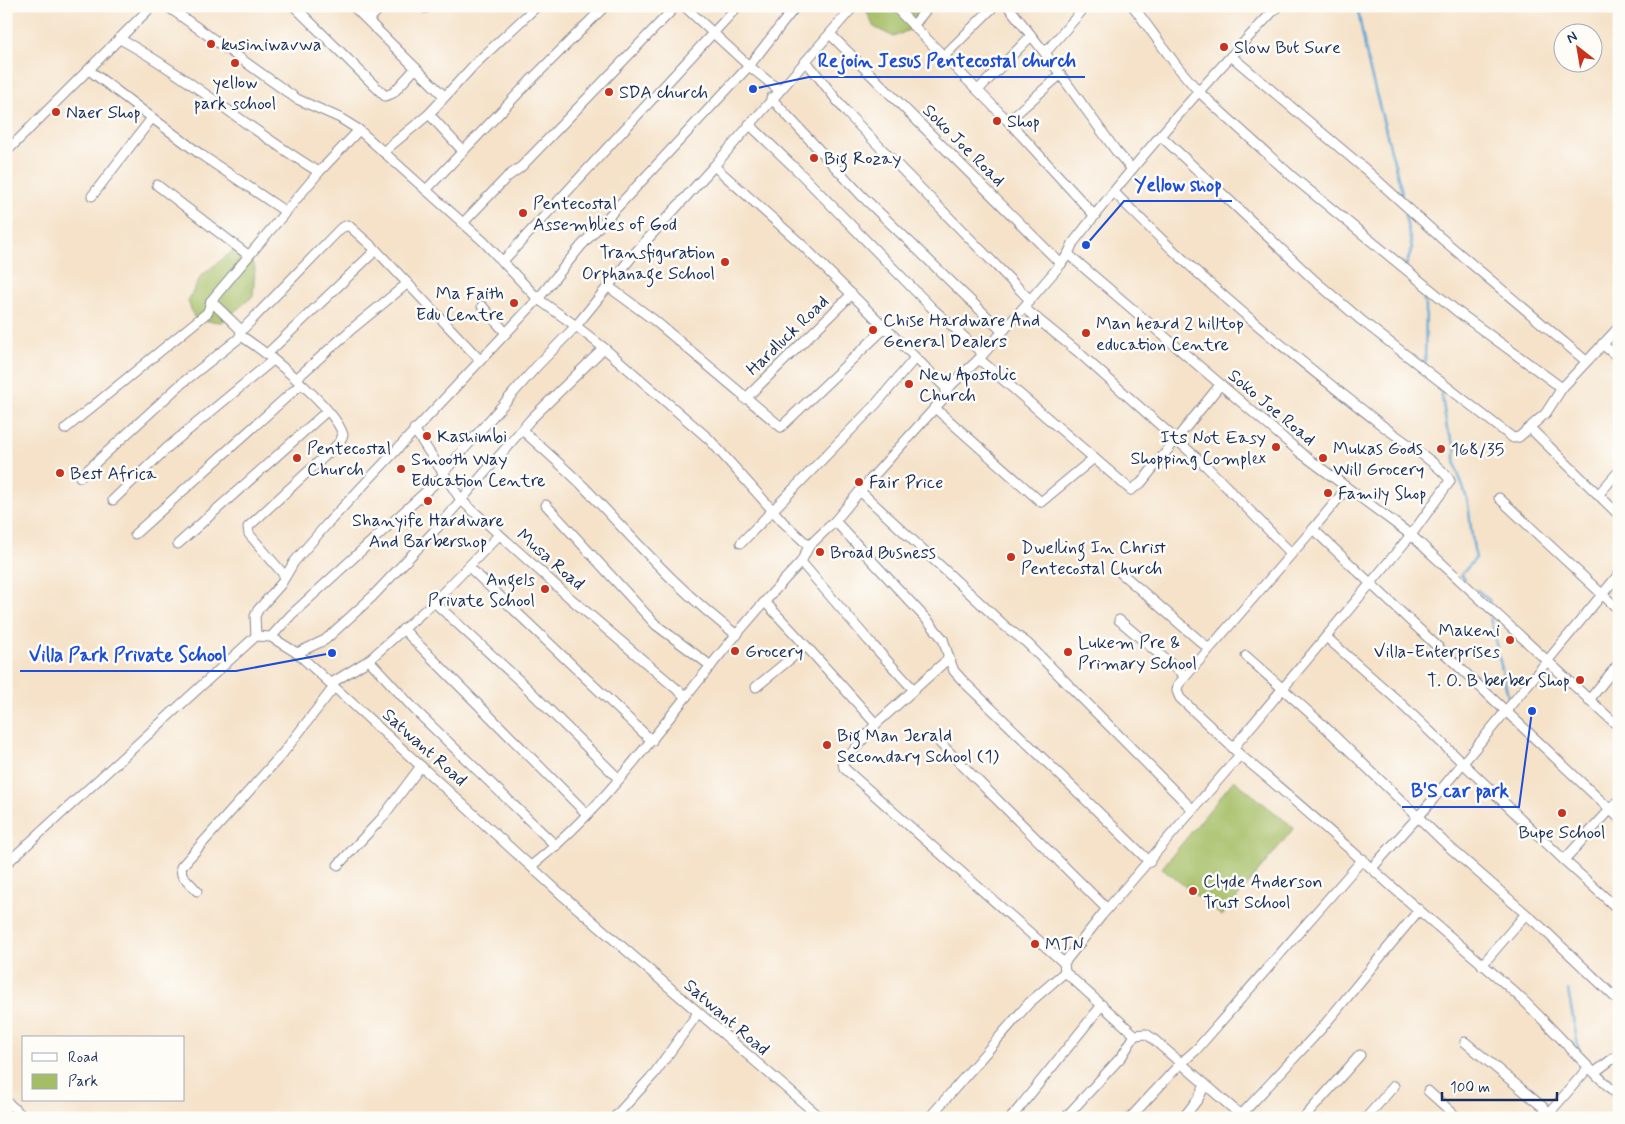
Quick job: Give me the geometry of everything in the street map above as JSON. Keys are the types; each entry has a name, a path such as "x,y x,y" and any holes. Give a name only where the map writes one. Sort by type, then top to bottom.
{"street":[{"path":"6,152 152,6"},
{"path":"167,6 297,99 340,118 359,130 462,222 503,261 538,299 604,348 708,439 772,509 809,546"},
{"path":"294,6 383,96 387,97 393,93 416,68"},
{"path":"353,6 444,96"},
{"path":"368,20 382,6"},
{"path":"422,6 425,8 431,6"},
{"path":"383,152 429,114 444,96 537,6"},
{"path":"426,190 530,80 605,6"},
{"path":"462,222 507,177 521,167 676,6"},
{"path":"684,6 749,66 779,90"},
{"path":"503,261 738,6"},
{"path":"6,864 256,636 255,616 327,524 538,299 580,246 749,66 796,6"},
{"path":"271,637 291,615 444,474 530,374 576,326 635,253 714,166 771,98 831,35 854,6"},
{"path":"894,6 1008,121 1095,216"},
{"path":"913,26 929,6"},
{"path":"943,57 994,6"},
{"path":"1008,6 1116,151 1132,169"},
{"path":"1133,6 1176,65 1199,92 1294,178 1424,285 1562,388"},
{"path":"531,866 556,846 587,814 652,741 711,666 801,562 809,546 835,521 943,399 947,388 981,356 1024,308 1061,264 1073,243 1132,169 1276,7"},
{"path":"1044,53 1081,8"},
{"name":"Soko Joe Road","path":"831,35 1061,264"},
{"path":"978,90 1031,36"},
{"path":"120,39 177,72 272,142 319,172"},
{"path":"1231,56 1365,169 1441,238 1586,361"},
{"path":"806,61 847,113 876,144 1030,300"},
{"path":"89,70 254,193 286,212"},
{"path":"1008,121 1060,75"},
{"path":"771,98 861,195 1002,331"},
{"path":"429,114 463,151"},
{"path":"92,196 152,118"},
{"path":"749,124 981,356 1131,490 1141,483 1220,385"},
{"path":"65,430 208,312 211,301 248,255 319,172 359,130"},
{"path":"1161,136 1269,240 1361,320 1514,438 1519,437 1546,413 1562,388 1619,327"},
{"path":"714,166 779,223 947,388"},
{"path":"157,185 248,255"},
{"path":"929,1118 1029,1003 1064,967 1107,909 1150,862 1192,810 1282,689 1411,535 1449,486 1449,477 1232,305 1191,268 1114,192"},
{"path":"80,477 240,332 345,226 350,226 376,250 480,360"},
{"path":"113,500 168,447 270,357 376,250"},
{"name":"Soko Joe Road","path":"1068,254 1302,454 1411,535 1464,582 1545,661 1619,727"},
{"path":"135,534 353,328 408,283"},
{"path":"609,287 683,344 778,426 784,426 885,328"},
{"name":"Hardluck Road","path":"745,399 852,294"},
{"path":"211,301 240,332 327,410 342,431 343,435 339,443 247,529 249,534 285,576"},
{"path":"482,306 506,333"},
{"path":"1024,308 1077,351 1208,467 1291,554"},
{"path":"1602,344 1619,358"},
{"path":"297,653 325,640 345,624 405,562 540,409 604,348"},
{"path":"741,543 764,522 772,509 876,404 915,358"},
{"path":"935,408 1041,502 1094,458"},
{"path":"178,544 327,410"},
{"path":"1530,428 1619,515"},
{"name":"Musa Road","path":"414,430 461,500 686,697"},
{"path":"522,430 584,487 625,533 702,609 737,635"},
{"path":"1598,495 1619,471"},
{"path":"1347,488 1185,676 1178,685 1177,691 1180,698 1237,752 1363,859 1482,965 1557,1033 1591,1070 1619,1096"},
{"path":"860,491 1006,627 1027,642 1192,810"},
{"path":"1499,498 1619,610"},
{"path":"546,505 656,625 711,666"},
{"path":"835,521 943,639 954,671 964,682 1150,862"},
{"path":"1313,529 1619,818"},
{"path":"197,891 182,875 181,867 283,753 332,686 368,660 434,602 499,535"},
{"path":"801,562 869,642 914,689"},
{"path":"469,568 586,676 652,741"},
{"path":"1121,573 1208,648"},
{"path":"1372,868 1418,817 1601,593 1619,574"},
{"path":"434,602 522,683 619,779"},
{"path":"765,602 876,724"},
{"path":"1119,620 1185,676"},
{"path":"403,629 587,814"},
{"name":"Satwant Road","path":"256,636 271,637 297,653 531,866 821,1118"},
{"path":"1326,637 1396,699 1462,764 1619,910"},
{"path":"756,687 806,646"},
{"path":"1246,656 1619,1002"},
{"path":"948,658 876,724 843,763 844,768 1064,967 1135,1035 1146,1034 1152,1038 1238,1115 1321,1029 1419,910"},
{"path":"368,660 415,710 556,846"},
{"path":"1589,700 1619,663"},
{"path":"940,744 1107,909"},
{"path":"338,865 382,818 421,766"},
{"path":"1564,860 1619,800"},
{"path":"1130,1118 1180,1064 1196,1050 1363,859"},
{"path":"1482,965 1525,915"},
{"path":"1011,1118 1102,1005"},
{"path":"614,1118 654,1074 698,1013"},
{"path":"1065,1118 1122,1056 1135,1035"},
{"path":"1466,1042 1550,1116 1591,1070 1619,1054"},
{"path":"1304,1118 1360,1055"},
{"path":"1183,1118 1198,1099 1205,1085"},
{"path":"1366,1118 1394,1086"},
{"path":"1428,1091 1458,1118"},
{"path":"6,1101 25,1118"}],"green space":[{"path":"864,6 924,6 921,24 894,37 874,27"},
{"path":"234,250 248,254 255,268 253,296 222,322 195,320 188,301 201,276"},
{"path":"1234,780 1294,828 1222,916 1162,868"}],"waterway":[{"path":"1357,6 1369,67 1402,192 1401,199"},
{"path":"1405,215 1412,248 1406,266"},
{"path":"1420,287 1426,307 1425,365"},
{"path":"1441,390 1447,429 1456,448 1455,462 1468,504 1476,558 1461,575 1465,579"},
{"path":"1477,590 1490,601"},
{"path":"1490,618 1509,700"},
{"path":"1568,990 1579,1052"},
{"path":"1599,1071 1619,1088"}],"place":[{"name":"kusiniwavwa","path":"211,44"},
{"name":"Slow But Sure","path":"1224,47"},
{"name":"yellow park school","path":"235,63"},
{"name":"Rejoin Jesus Pentecostal church","path":"753,89"},
{"name":"SDA church","path":"609,92"},
{"name":"Naer Shop","path":"56,112"},
{"name":"Shop","path":"997,121"},
{"name":"Big Rozay","path":"814,158"},
{"name":"Pentecostal Assemblies of God","path":"523,213"},
{"name":"Yellow shop","path":"1086,245"},
{"name":"Transfiguration Orphanage School","path":"725,262"},
{"name":"Ma Faith Edu Centre","path":"514,303"},
{"name":"Chise Hardware And General Dealers","path":"873,330"},
{"name":"Man heard 2 hilltop education Centre","path":"1086,333"},
{"name":"New Apostolic Church","path":"909,384"},
{"name":"Kashimbi","path":"427,436"},
{"name":"Its Not Easy Shopping Complex","path":"1276,447"},
{"name":"168/35","path":"1441,449"},
{"name":"Pentecostal Church","path":"297,458"},
{"name":"Mukas Gods Will Grocery","path":"1323,458"},
{"name":"Smooth Way Education Centre","path":"401,469"},
{"name":"Best Africa","path":"60,473"},
{"name":"Fair Price","path":"859,482"},
{"name":"Family Shop","path":"1328,493"},
{"name":"Shanyife Hardware And Barbershop","path":"428,501"},
{"name":"Broad Busness","path":"820,552"},
{"name":"Dwelling In Christ Pentecostal Church","path":"1011,557"},
{"name":"Angels Private School","path":"545,589"},
{"name":"Makeni Villa-Enterprises","path":"1510,640"},
{"name":"Grocery","path":"735,651"},
{"name":"Lukem Pre & Primary School","path":"1068,652"},
{"name":"Villa Park Private School","path":"332,653"},
{"name":"T. O. B berber Shop","path":"1580,680"},
{"name":"B'S car park","path":"1532,711"},
{"name":"Big Man Jerald Secondary School (1)","path":"827,745"},
{"name":"Bupe School","path":"1562,813"},
{"name":"Clyde Anderson Trust School","path":"1193,891"},
{"name":"MTN","path":"1035,944"}]}
